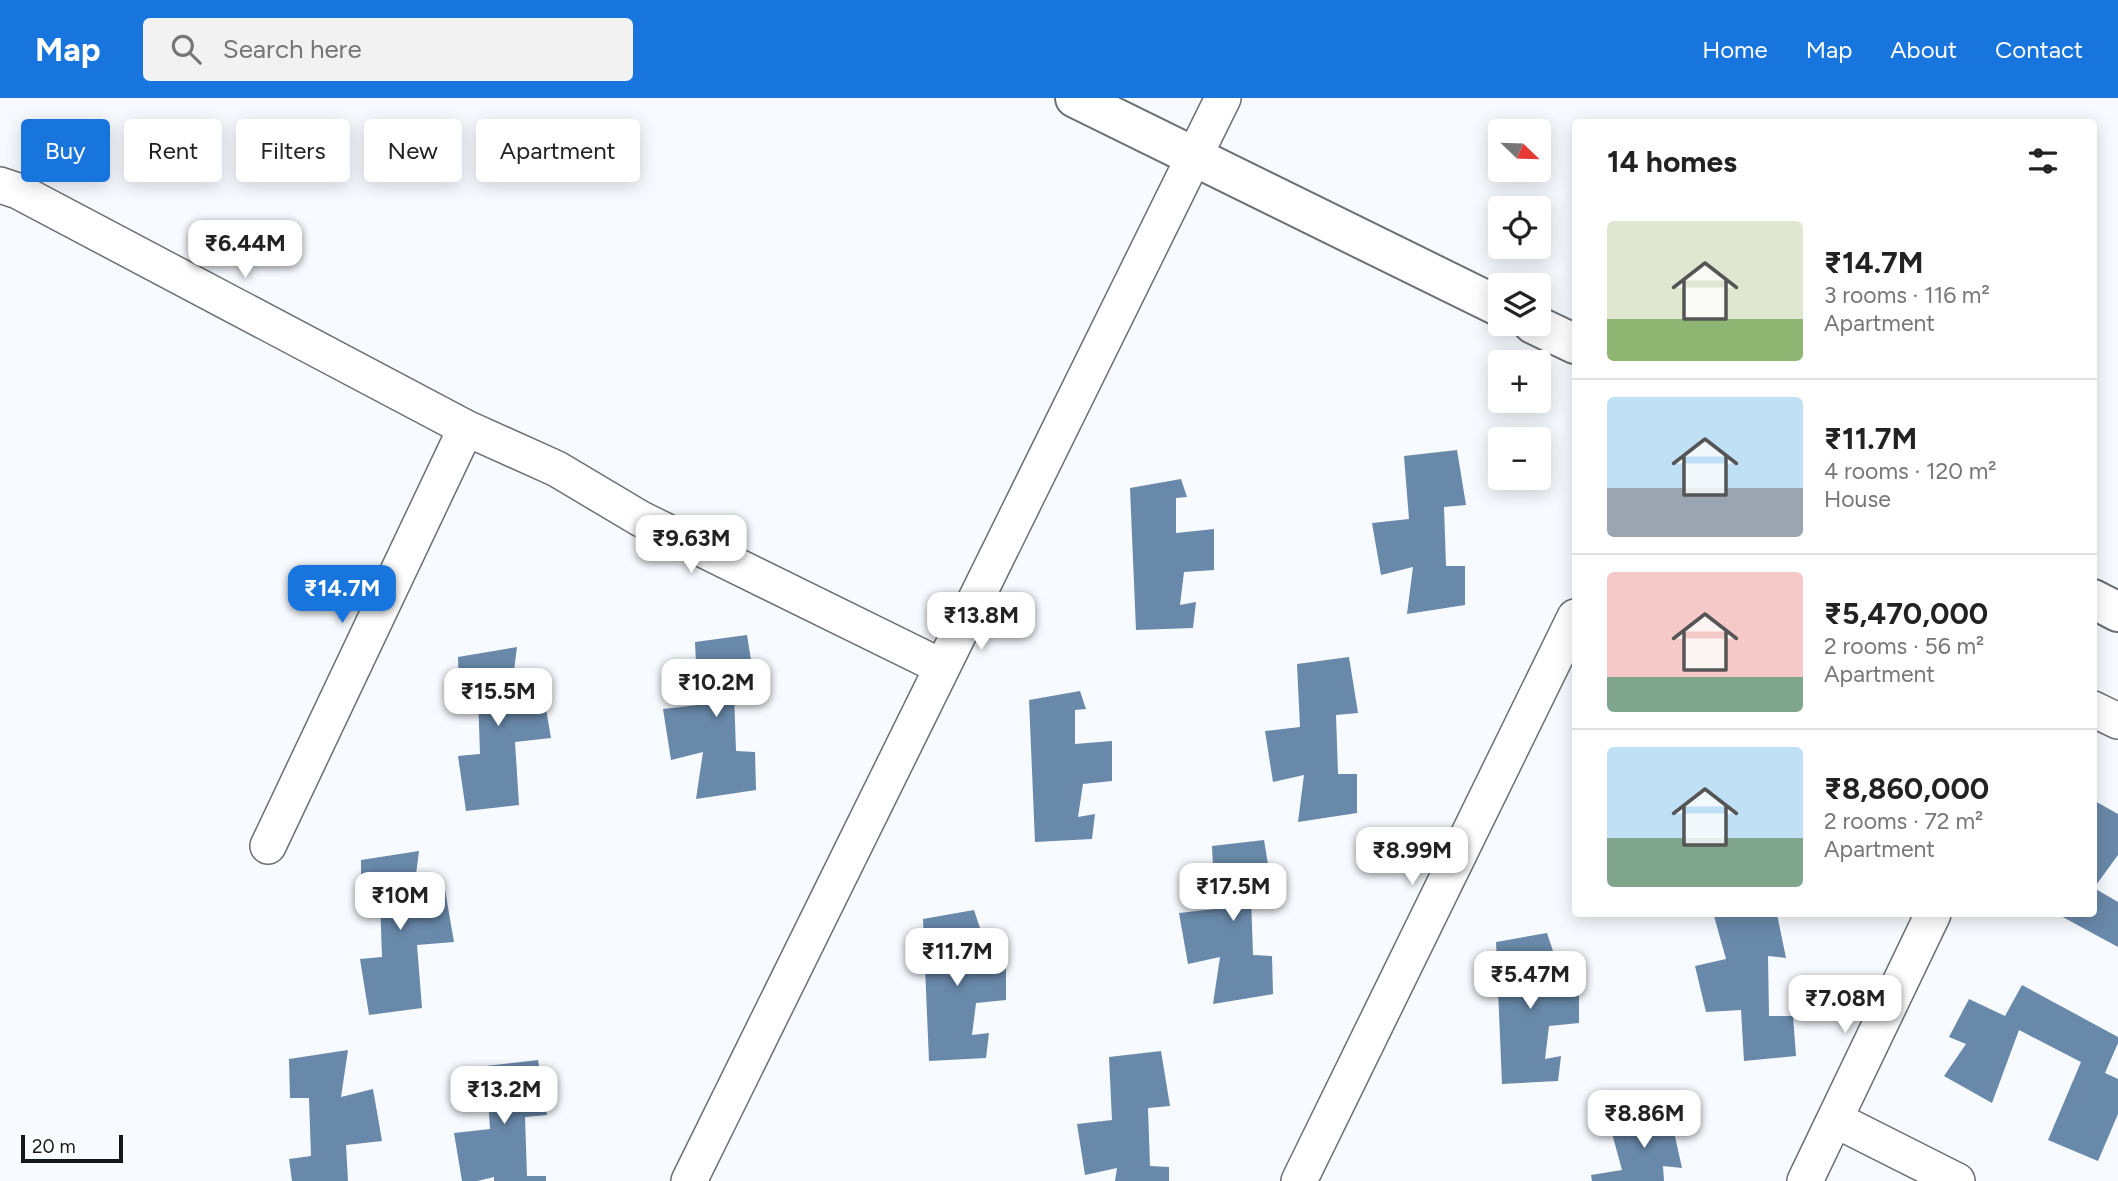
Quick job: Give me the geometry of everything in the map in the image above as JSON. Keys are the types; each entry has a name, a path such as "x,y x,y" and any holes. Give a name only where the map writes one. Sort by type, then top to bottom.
{"street":[{"path":"1075,98 1488,301"},
{"path":"689,1181 1223,98"},
{"path":"0,184 466,428 557,469 641,519 942,667"},
{"path":"1551,333 1572,343"},
{"path":"268,846 466,428"},
{"path":"2097,601 2118,612"},
{"path":"1299,1181 1572,623"},
{"path":"2097,711 2118,721"},
{"path":"1805,1181 1932,917"},
{"path":"1836,1120 1957,1181"}],"building":[{"path":"1457,450 1466,505 1444,507 1446,566 1465,566 1465,605 1407,614 1413,567 1381,575 1372,523 1409,519 1404,456"},
{"path":"1181,479 1187,497 1176,498 1176,533 1214,529 1214,570 1184,572 1180,605 1196,602 1193,628 1136,630 1130,488"},
{"path":"747,635 756,691 734,693 736,751 755,752 756,790 696,799 703,752 671,760 663,709 698,705 695,642"},
{"path":"517,647 511,694 542,686 551,738 515,742 519,805 466,811 458,756 480,754 478,696 459,695 458,657"},
{"path":"1349,657 1358,713 1336,715 1338,774 1357,774 1357,813 1298,822 1304,775 1273,782 1265,731 1300,727 1297,664"},
{"path":"1080,691 1086,709 1075,710 1075,744 1112,741 1112,781 1083,784 1078,817 1095,814 1092,839 1035,842 1029,700"},
{"path":"2097,802 2118,814 2118,855 2097,884"},
{"path":"1264,840 1273,895 1251,897 1253,955 1272,956 1273,994 1213,1004 1220,957 1188,964 1179,913 1215,909 1212,846"},
{"path":"419,851 413,898 445,890 454,942 417,945 422,1008 369,1015 360,959 382,957 380,899 361,899 361,860"},
{"path":"2097,890 2118,902 2118,947 2063,917 2097,917"},
{"path":"974,910 980,928 968,928 969,963 1006,960 1006,1000 976,1003 972,1035 989,1033 986,1058 929,1061 923,919"},
{"path":"1714,917 1778,917 1786,958 1768,956 1769,1016 1793,1016 1796,1056 1744,1061 1741,1010 1706,1012 1695,966 1726,959"},
{"path":"1547,933 1553,951 1541,952 1542,987 1579,983 1579,1023 1549,1026 1545,1059 1561,1056 1558,1081 1502,1084 1496,942"},
{"path":"2022,985 2118,1037 2105,1073 2118,1079 2118,1114 2098,1161 2048,1140 2081,1062 2019,1030 1992,1103 1944,1076 1966,1044 1949,1037 1969,999 2005,1016"},
{"path":"348,1050 341,1097 373,1089 382,1141 346,1145 348,1181 292,1181 289,1159 311,1156 309,1098 290,1098 289,1059"},
{"path":"1161,1051 1170,1106 1148,1108 1150,1166 1169,1167 1169,1181 1115,1181 1117,1168 1085,1175 1077,1124 1112,1120 1109,1057"},
{"path":"538,1060 547,1115 525,1117 527,1176 546,1176 546,1181 494,1181 494,1177 462,1181 454,1133 490,1129 486,1066"},
{"path":"1670,1114 1682,1168 1663,1166 1664,1181 1592,1181 1591,1175 1622,1170 1610,1126"}]}
